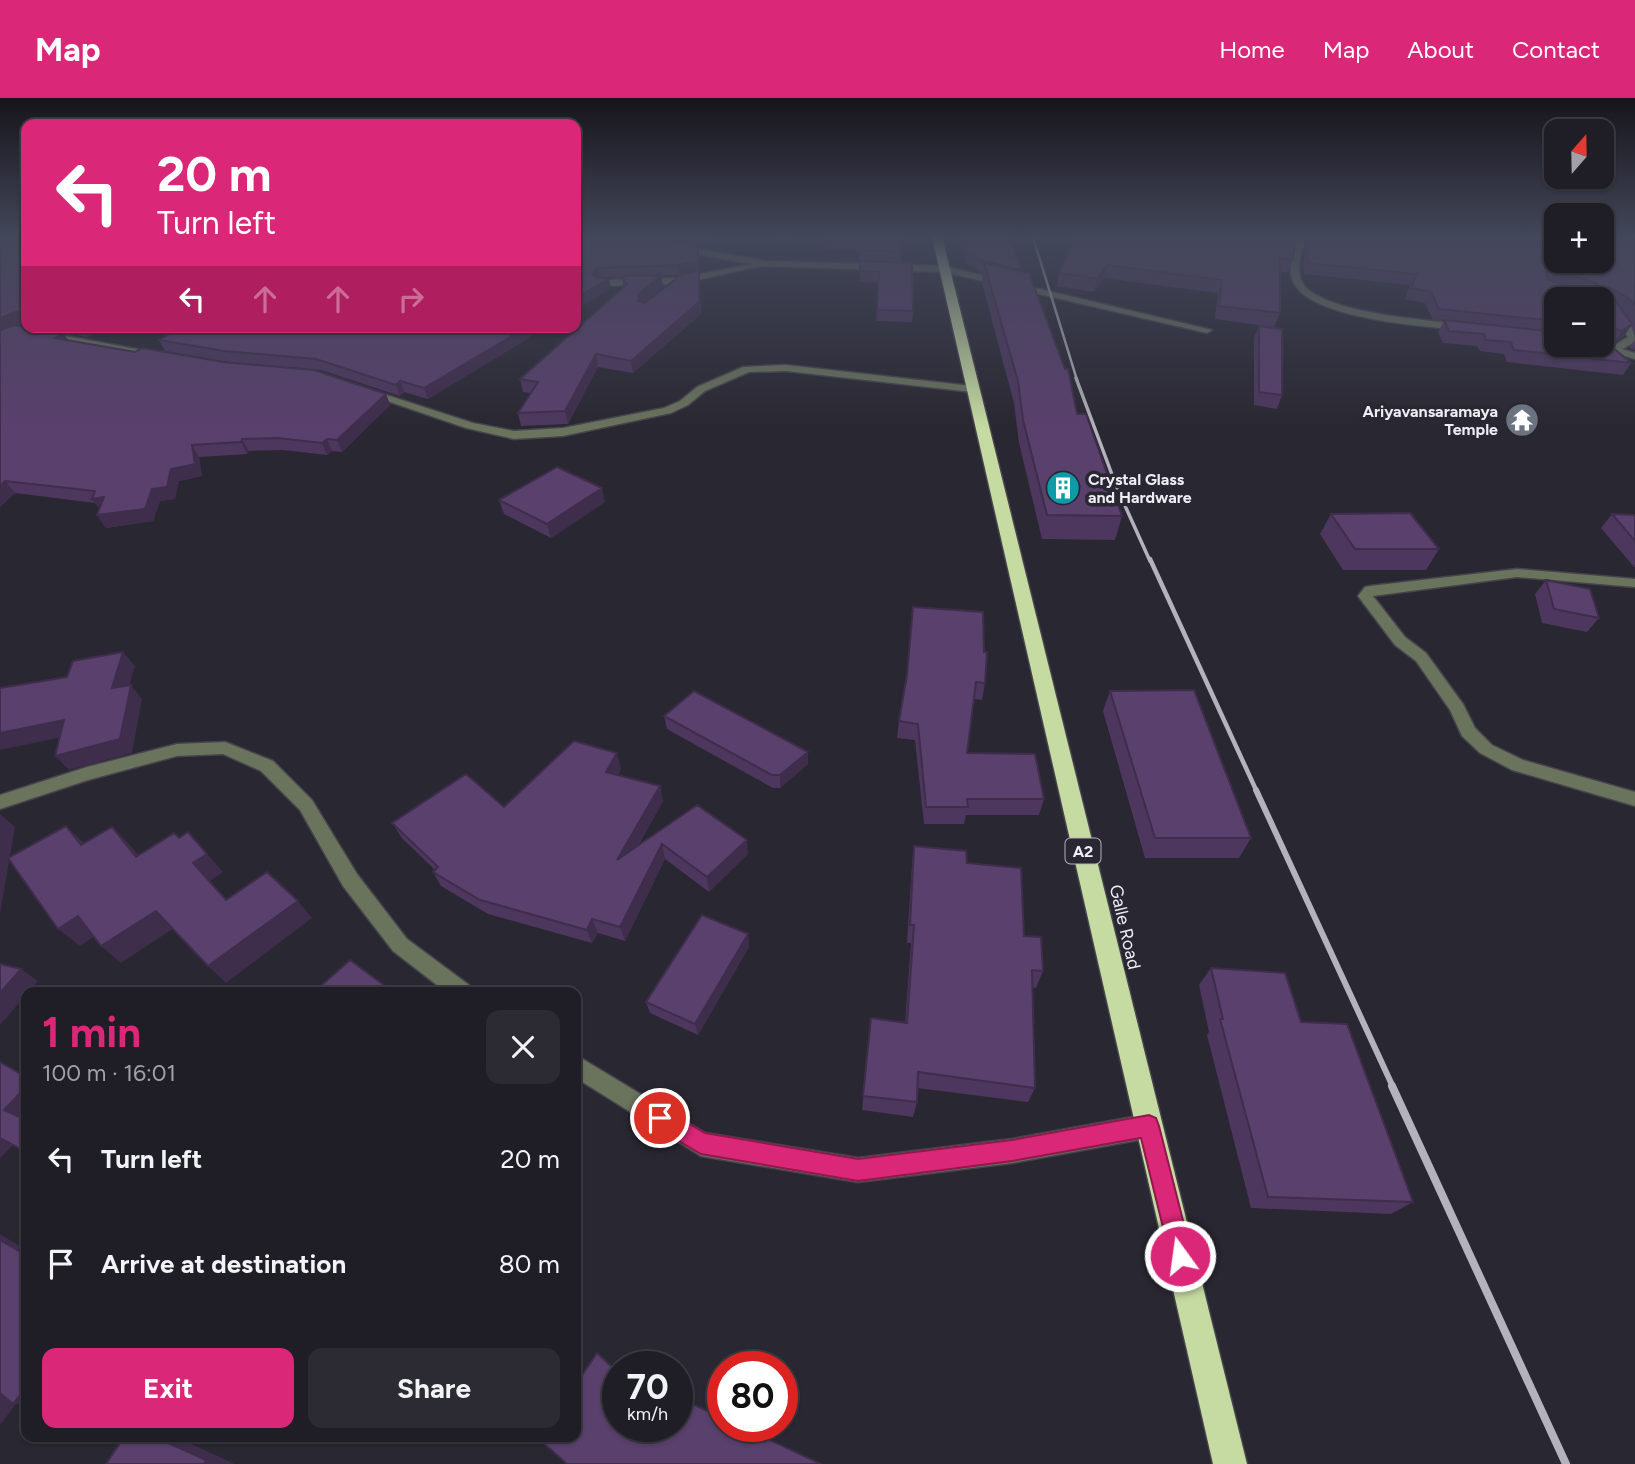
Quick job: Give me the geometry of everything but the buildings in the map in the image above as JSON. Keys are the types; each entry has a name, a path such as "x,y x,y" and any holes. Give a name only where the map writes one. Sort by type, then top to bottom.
{"highway":[{"name":"Galle Road","path":"951,301 1230,1464"}],"street":[{"path":"1079,301 1207,330"},
{"path":"1322,301 1351,311 1479,329"},
{"path":"1614,310 1634,338 1614,349"},
{"path":"33,333 165,357"},
{"path":"1614,350 1635,356"},
{"path":"355,388 470,426 514,435 563,432 667,411 684,403 701,389 747,369 786,368 972,389"},
{"path":"1635,583 1517,573 1370,590 1365,596 1400,641 1421,657 1457,708 1468,732 1486,749 1518,765 1635,799"},
{"path":"0,802 87,774 177,750 225,748 267,766 306,805 350,880 401,945 456,987"},
{"path":"581,1069 701,1144 858,1170 1012,1151 1149,1126"}],"railway":[{"path":"1053,301 1077,380"},
{"path":"1076,378 1117,488 1150,561"},
{"path":"1150,559 1257,792"},
{"path":"1256,790 1393,1087"},
{"path":"1392,1086 1566,1464"}],"place":[{"name":"Ariyavansaramaya Temple","path":"1522,420"},
{"name":"Crystal Glass and Hardware","path":"1063,488"}],"route":[{"path":"660,1118 701,1144 858,1170 1012,1151 1149,1126 1180,1256"}]}
